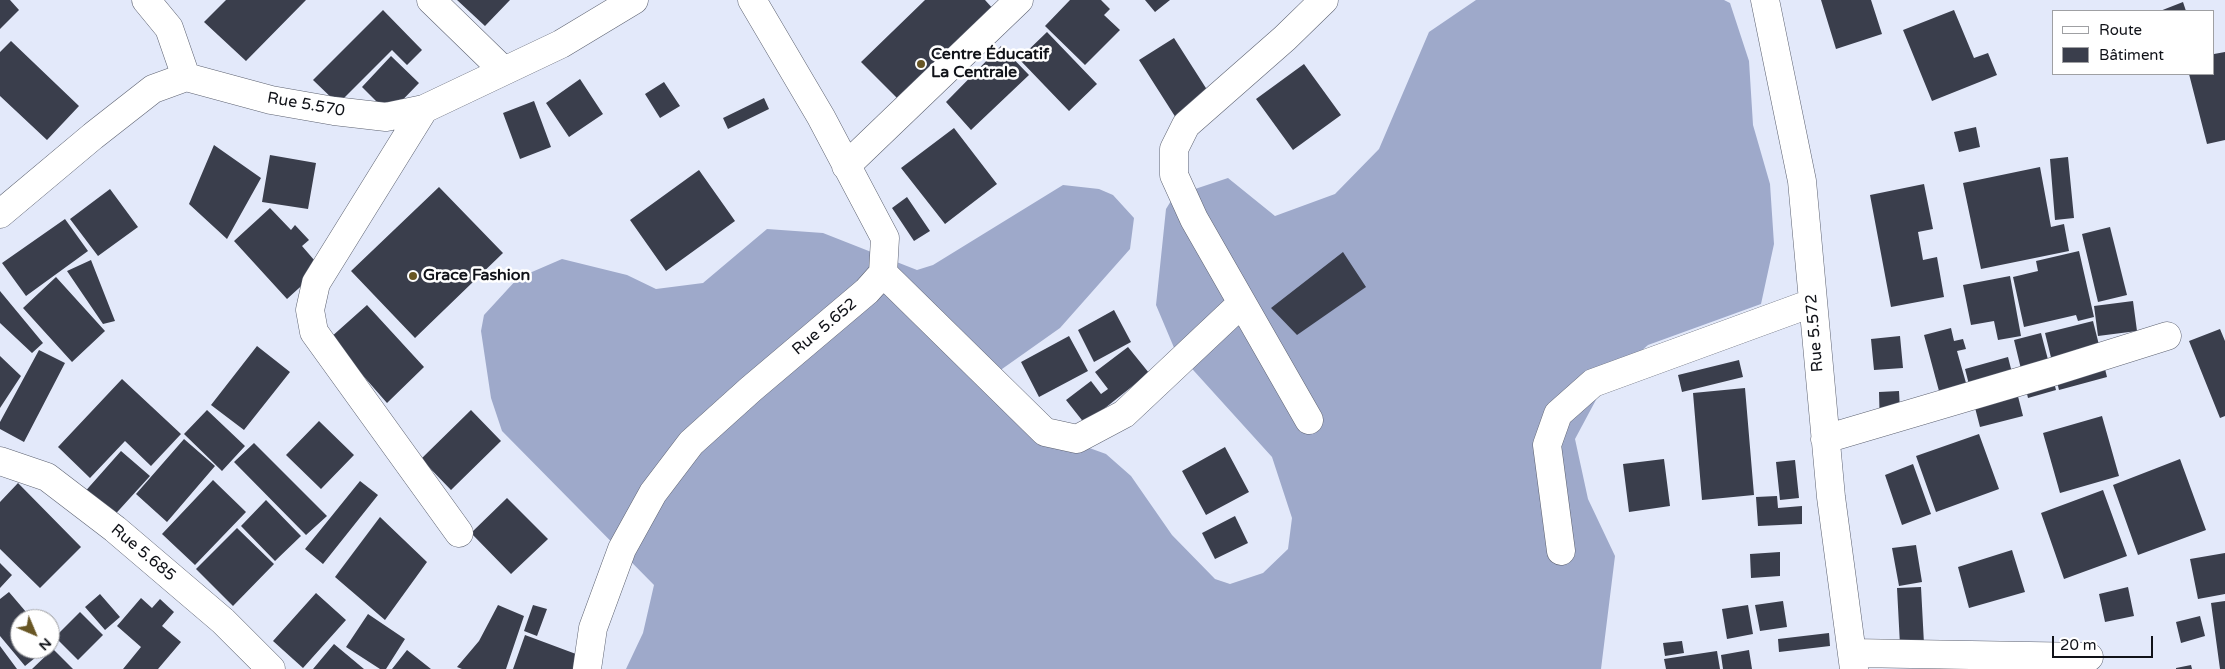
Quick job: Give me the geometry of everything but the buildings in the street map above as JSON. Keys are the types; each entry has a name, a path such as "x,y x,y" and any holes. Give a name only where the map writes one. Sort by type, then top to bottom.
{"street":[{"path":"0,214 93,136 153,89 186,77 168,28 146,0"},
{"path":"431,0 504,71"},
{"name":"Rue 5.570","path":"186,77 272,100 334,111 386,117 424,109 561,44 634,0"},
{"path":"752,0 822,117 885,238 883,273 1045,432 1077,439 1124,414 1242,303"},
{"path":"846,166 1019,0"},
{"path":"1309,420 1194,220 1174,174 1174,149 1186,125 1285,38 1324,0"},
{"name":"Rue 5.572","path":"1764,0 1802,181 1825,439 1853,661"},
{"path":"424,109 316,283 310,310 314,332 459,533"},
{"name":"Rue 5.652","path":"586,669 593,628 622,549 653,493 691,443 751,389 867,291 883,273"},
{"path":"1561,551 1547,445 1558,414 1594,383 1812,303"},
{"path":"1825,439 2168,336"},
{"name":"Rue 5.685","path":"0,460 47,478 115,529 223,621 271,669"},
{"path":"1853,661 2089,657"}],"shaded area":[{"path":"1476,0 1724,0 1730,3 1749,61 1753,125 1770,184 1774,244 1761,304 1648,345 1605,383 1575,439 1588,499 1615,556 1601,669 626,669 643,633 654,585 502,431 491,398 481,331 484,315 518,278 562,259 627,275 656,289 703,283 767,229 823,233 917,270 933,265 1063,185 1099,189 1113,195 1134,218 1130,249 1060,328 1002,369 1003,385 1045,432 1106,454 1131,476 1172,535 1215,579 1230,584 1263,573 1288,549 1292,518 1272,457 1175,350 1156,305 1166,209 1174,196 1228,178 1275,216 1335,194 1379,149 1429,32"}],"place":[{"name":"Centre Éducatif La Centrale","path":"921,64"},
{"name":"Grace Fashion","path":"413,276"}]}
